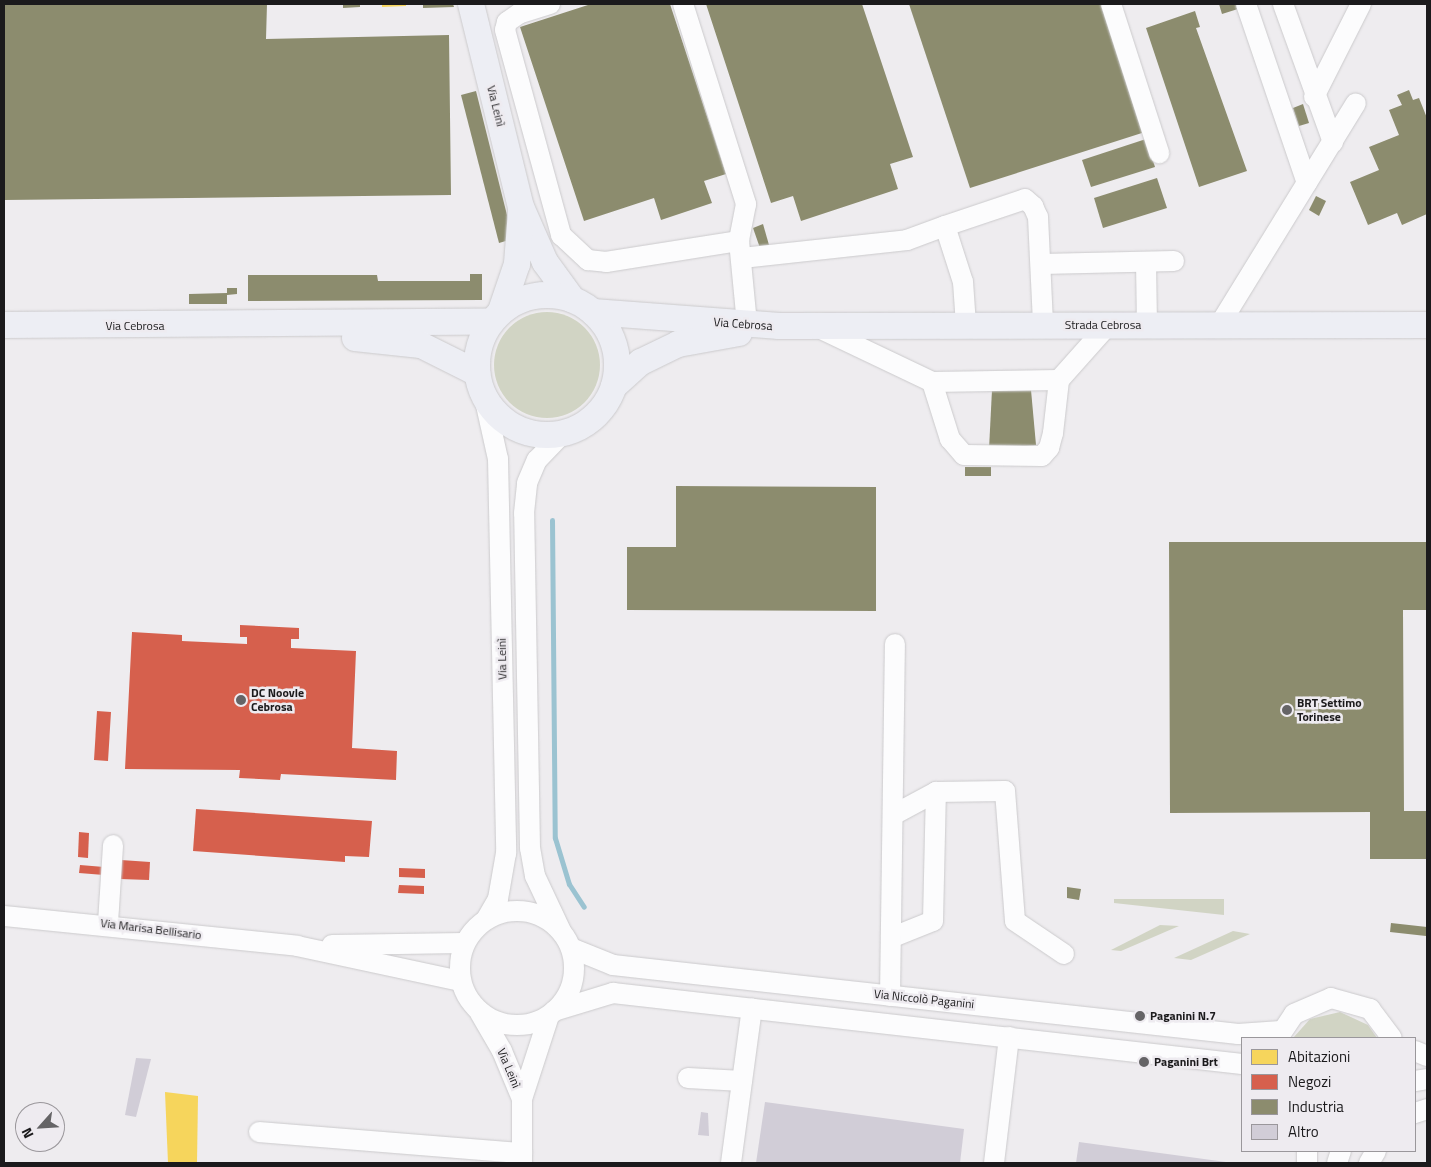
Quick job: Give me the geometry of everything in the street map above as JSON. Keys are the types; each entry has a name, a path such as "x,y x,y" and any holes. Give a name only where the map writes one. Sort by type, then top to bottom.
{"main road":[{"name":"Via Leinì","path":"471,4 522,207 545,262 582,306"},
{"name":"Via Leinì","path":"496,316 517,264 522,207"},
{"path":"535,296 582,306 614,346 614,386 603,408 585,424 563,433 528,433 512,426 480,385 477,355 496,316 535,296"},
{"name":"Via Cebrosa","path":"582,306 779,326"},
{"name":"Via Cebrosa","path":"4,325 265,326 496,316"},
{"name":"Strada Cebrosa","path":"779,326 1427,325"},
{"name":"Via Cebrosa","path":"265,326 422,345 480,385"},
{"name":"Via Cebrosa","path":"614,386 641,362 678,344 779,326"}],"street":[{"path":"550,4 520,13 507,22 505,30 561,235 588,260 606,262 740,250 907,240 1024,199 1038,217 1044,325"},
{"path":"683,4 746,204 740,250 747,324"},
{"path":"1111,4 1159,153"},
{"path":"1246,4 1307,183"},
{"path":"1283,4 1314,97 1333,142"},
{"path":"1314,97 1361,4"},
{"path":"1220,324 1356,103"},
{"path":"945,226 963,282 966,325"},
{"path":"1042,264 1174,261"},
{"path":"1146,262 1147,324"},
{"path":"932,382 950,439 964,455 1042,456 1053,433 1059,380 1108,325"},
{"path":"815,326 932,382 1059,380"},
{"name":"Via Leinì","path":"480,385 498,460 506,853 498,899 486,920"},
{"name":"Via Leinì","path":"563,433 537,460 527,483 524,513 530,848 535,876 566,940"},
{"path":"890,996 895,814 895,644"},
{"path":"895,814 936,792 1005,790 1015,921 1064,954"},
{"path":"893,937 933,921 936,792"},
{"path":"108,923 113,845"},
{"path":"552,1014 572,986 566,940 528,912 509,911 486,920 464,943 460,981 479,1013 514,1026 552,1014 613,993 1241,1064"},
{"name":"Via Marisa Bellisario","path":"4,916 108,923 298,946 460,981"},
{"name":"Via Niccolò Paganini","path":"566,940 613,965 1238,1034 1280,1034"},
{"name":"Via Marisa Bellisario","path":"298,946 464,943"},
{"path":"1280,1034 1294,1014 1331,998 1351,1000 1370,1009 1391,1037"},
{"path":"731,1163 752,1008"},
{"name":"Via Leinì","path":"479,1013 502,1051 522,1099"},
{"name":"Via Leinì","path":"522,1158 522,1099 552,1014"},
{"path":"994,1163 1009,1037"},
{"path":"688,1078 742,1081"},
{"path":"259,1132 522,1158"},
{"path":"1368,1163 1375,1152"}],"green space":[{"path":"547,312 567,316 585,327 596,345 600,365 596,385 585,403 567,414 547,418 527,414 509,403 498,385 494,365 498,345 509,327 527,316"},
{"path":"1114,899 1224,899 1224,915 1114,903"},
{"path":"1160,925 1179,926 1121,951 1111,950"},
{"path":"1233,931 1250,934 1191,960 1174,958"},
{"path":"1340,1012 1368,1025 1376,1037 1294,1037 1310,1019"}],"building: Abitazioni":[{"path":"382,4 406,4 406,6 382,7"},
{"path":"165,1092 198,1096 197,1163 168,1163"}],"building: Negozi":[{"name":"DC Noovle Cebrosa","path":"240,625 299,628 299,639 291,639 291,648 356,651 352,748 397,751 396,780 281,774 280,780 239,778 240,770 125,769 132,632 182,635 182,641 247,644 247,637 240,637"},
{"path":"97,711 111,712 108,761 94,760"},
{"path":"196,809 372,821 369,857 345,856 345,862 193,851"},
{"path":"79,832 89,833 88,858 78,857"},
{"path":"121,860 150,862 149,880 120,879"},
{"path":"80,865 104,867 104,875 79,873"},
{"path":"399,868 425,869 425,878 399,877"},
{"path":"399,885 424,886 424,894 398,893"}],"building: Industria":[{"path":"4,4 267,4 266,39 449,35 451,195 4,200"},
{"path":"343,4 360,4 360,7 343,8"},
{"path":"423,4 453,4 454,7 423,8"},
{"path":"591,4 670,4 726,174 704,181 712,203 661,220 654,198 584,221 520,27"},
{"path":"706,4 862,4 913,157 890,164 898,189 801,221 793,196 771,203"},
{"path":"909,4 1103,4 1145,132 970,188"},
{"path":"1219,4 1239,4 1241,8 1222,14"},
{"path":"1195,11 1200,27 1196,28 1247,171 1199,187 1146,28"},
{"path":"1409,90 1413,100 1419,98 1427,118 1427,214 1402,225 1397,213 1368,225 1350,182 1379,170 1369,147 1399,135 1389,110 1402,105 1397,95"},
{"path":"476,91 513,239 499,243 461,95"},
{"path":"1303,104 1309,123 1299,126 1293,108"},
{"path":"1146,139 1155,167 1091,187 1082,160"},
{"path":"1157,178 1167,208 1103,228 1094,198"},
{"path":"1316,196 1326,201 1319,216 1309,210"},
{"path":"763,224 769,245 760,248 753,228"},
{"path":"470,274 482,274 482,300 248,301 248,275 377,275 378,281 470,281"},
{"path":"227,288 237,288 237,294 227,295"},
{"path":"227,293 227,304 189,304 189,294"},
{"path":"992,390 1031,390 1036,445 989,449"},
{"path":"965,467 991,467 991,476 965,476"},
{"path":"676,486 876,487 876,611 627,610 627,547 676,547"},
{"name":"BRT Settimo Torinese","path":"1169,542 1427,542 1427,610 1403,610 1404,811 1427,811 1427,859 1370,859 1370,812 1170,813"},
{"path":"1067,887 1081,889 1079,900 1067,898"},
{"path":"1391,923 1427,927 1426,936 1390,932"}],"building: Altro":[{"path":"136,1058 151,1059 136,1117 125,1115"},
{"path":"765,1102 964,1129 960,1163 756,1163"},
{"path":"701,1112 708,1113 709,1136 698,1135"},
{"path":"1079,1142 1226,1162 1226,1163 1076,1163"}],"waterway":[{"path":"552,520 555,838 569,884 584,907"}],"place":[{"name":"DC Noovle Cebrosa","path":"241,700"},
{"name":"BRT Settimo Torinese","path":"1287,710"},
{"name":"Paganini N.7","path":"1140,1016"},
{"name":"Paganini Brt","path":"1144,1062"}]}
